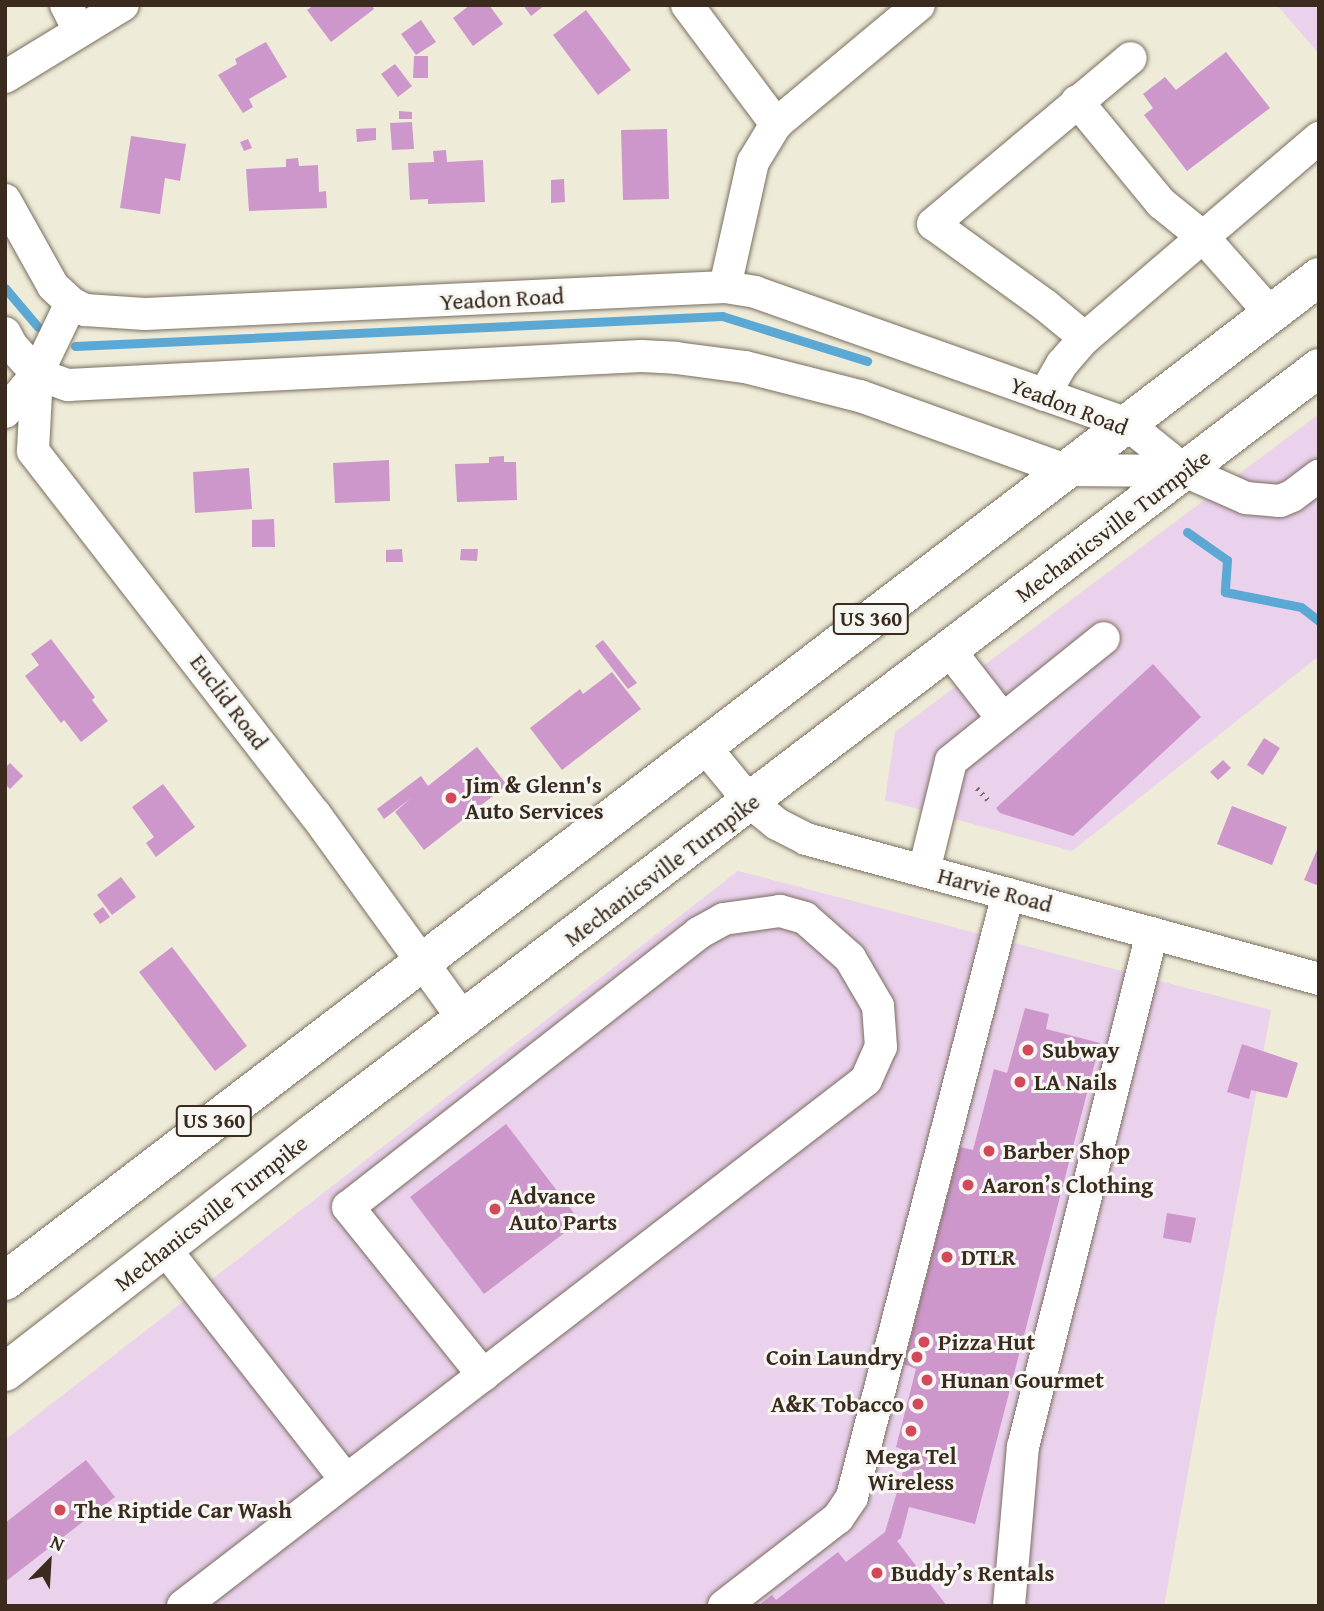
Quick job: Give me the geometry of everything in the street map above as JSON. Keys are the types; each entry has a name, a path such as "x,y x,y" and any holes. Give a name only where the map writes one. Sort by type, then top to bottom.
{"highway":[{"name":"US 360","path":"5,1281 1319,277"},
{"name":"Mechanicsville Turnpike","path":"5,1372 313,1133 751,803 1319,368"}],"street":[{"path":"5,77 72,18 123,5"},
{"path":"687,5 776,124"},
{"path":"725,287 753,162 776,124 919,5"},
{"path":"1085,338 1045,304 933,224 1131,58"},
{"path":"1077,101 1161,203 1203,237 1271,314"},
{"path":"1044,395 1062,364 1085,338 1319,138"},
{"path":"5,200 53,286 71,303 37,374 5,412"},
{"name":"Yeadon Road","path":"71,303 101,313 145,314 725,287 755,292 1127,424 1185,471"},
{"path":"5,333 12,346 37,374"},
{"name":"Yeadon Road","path":"37,374 68,385 641,356 677,358 745,368 860,396 1065,470 1185,471"},
{"name":"Euclid Road","path":"37,374 33,451 298,792 465,1020"},
{"path":"1185,471 1246,498 1267,501 1292,496 1319,476"},
{"path":"924,871 951,761 1104,638"},
{"path":"950,651 1003,719"},
{"name":"Harvie Road","path":"704,746 751,803 777,824 806,839 1319,979"},
{"path":"724,1606 838,1518 852,1496 1008,894"},
{"path":"183,1606 346,1480 483,1375 866,1080 881,1047 878,1006 850,958 805,918 780,911 724,919 699,933 348,1207 483,1375"},
{"path":"1009,1606 1023,1447 1152,933"},
{"path":"165,1250 346,1480"}],"shaded area":[{"path":"1277,5 1319,5 1319,54"},
{"path":"1319,414 1319,656 1072,851 885,800 895,732"},
{"path":"738,871 1271,1010 1164,1606 5,1606 5,1440"}],"building":[{"path":"314,5 372,5 374,9 331,42 307,10"},
{"path":"470,5 489,5 503,24 473,46 453,18"},
{"path":"523,5 545,5 531,16"},
{"path":"586,10 631,70 598,95 553,35"},
{"path":"421,20 436,42 416,55 401,34"},
{"path":"266,42 287,77 249,99 253,107 243,113 218,75 237,64 235,59"},
{"path":"1226,52 1270,108 1187,171 1144,115 1153,108 1143,94 1165,77 1176,90"},
{"path":"414,56 428,56 428,78 413,78"},
{"path":"395,64 412,86 398,97 381,74"},
{"path":"399,111 412,112 412,119 399,119"},
{"path":"412,122 414,149 392,150 390,123"},
{"path":"376,128 376,140 357,142 356,129"},
{"path":"667,129 669,199 623,200 621,130"},
{"path":"131,136 186,144 180,181 165,178 160,214 120,208"},
{"path":"248,139 252,148 244,151 240,142"},
{"path":"446,150 447,162 483,160 485,202 428,204 428,199 410,200 408,163 434,162 433,151"},
{"path":"298,158 299,166 318,165 319,192 326,191 327,208 249,211 246,169 286,167 286,159"},
{"path":"564,179 565,202 551,203 551,180"},
{"path":"504,456 504,462 516,462 517,500 457,502 455,464 489,463 489,457"},
{"path":"389,460 390,501 335,503 333,463"},
{"path":"249,468 252,509 195,513 193,472"},
{"path":"274,519 275,547 252,547 252,520"},
{"path":"402,549 403,562 386,562 386,550"},
{"path":"461,549 478,549 477,561 460,560"},
{"path":"51,639 95,697 92,700 108,721 81,742 64,720 61,723 25,676 39,665 31,654"},
{"path":"603,640 637,683 628,689 595,646"},
{"path":"1153,664 1201,717 1073,836 1000,813 996,808"},
{"path":"612,672 641,709 562,770 530,728 580,689 583,694"},
{"path":"1264,738 1280,748 1263,775 1247,765"},
{"name":"Jim & Glenn's Auto Services","path":"477,747 507,785 424,850 395,812 411,798 384,819 377,809 421,776 428,786"},
{"path":"1223,760 1231,768 1218,780 1210,772"},
{"path":"10,763 23,776 10,789 5,784 5,768"},
{"path":"163,784 195,827 156,857 146,843 154,837 132,807"},
{"path":"1232,806 1287,827 1272,865 1217,844"},
{"path":"1319,845 1319,886 1304,880"},
{"path":"121,877 136,897 112,915 97,895"},
{"path":"103,907 110,917 100,924 93,914"},
{"path":"172,947 247,1046 215,1071 139,972"},
{"path":"1025,1008 1049,1014 1046,1029 1100,1043 975,1524 909,1507 901,1538 897,1541 947,1606 758,1606 772,1595 776,1600 838,1552 846,1562 885,1532 909,1452 896,1447 916,1369 904,1364 960,1147 973,1150 994,1069 1007,1073"},
{"path":"1242,1044 1298,1063 1287,1098 1251,1090 1249,1099 1227,1092"},
{"name":"Advance Auto Parts","path":"506,1124 580,1221 484,1294 410,1197"},
{"path":"1167,1213 1196,1218 1191,1243 1163,1238"},
{"name":"The Riptide Car Wash","path":"86,1460 115,1497 5,1582 5,1523"}],"waterway":[{"path":"5,288 38,327"},
{"path":"75,346 722,316 867,361"},
{"path":"1187,532 1227,560 1225,592 1301,607 1319,621"}],"place":[{"name":"Jim & Glenn's Auto Services","path":"451,798"},
{"name":"Subway","path":"1028,1050"},
{"name":"LA Nails","path":"1020,1082"},
{"name":"Barber Shop","path":"989,1151"},
{"name":"Aaron’s Clothing","path":"968,1185"},
{"name":"Advance Auto Parts","path":"495,1209"},
{"name":"DTLR","path":"947,1257"},
{"name":"Pizza Hut","path":"924,1342"},
{"name":"Coin Laundry","path":"917,1357"},
{"name":"Hunan Gourmet","path":"927,1380"},
{"name":"A&K Tobacco","path":"918,1404"},
{"name":"Mega Tel Wireless","path":"911,1431"},
{"name":"The Riptide Car Wash","path":"60,1510"},
{"name":"Buddy’s Rentals","path":"877,1573"}]}
